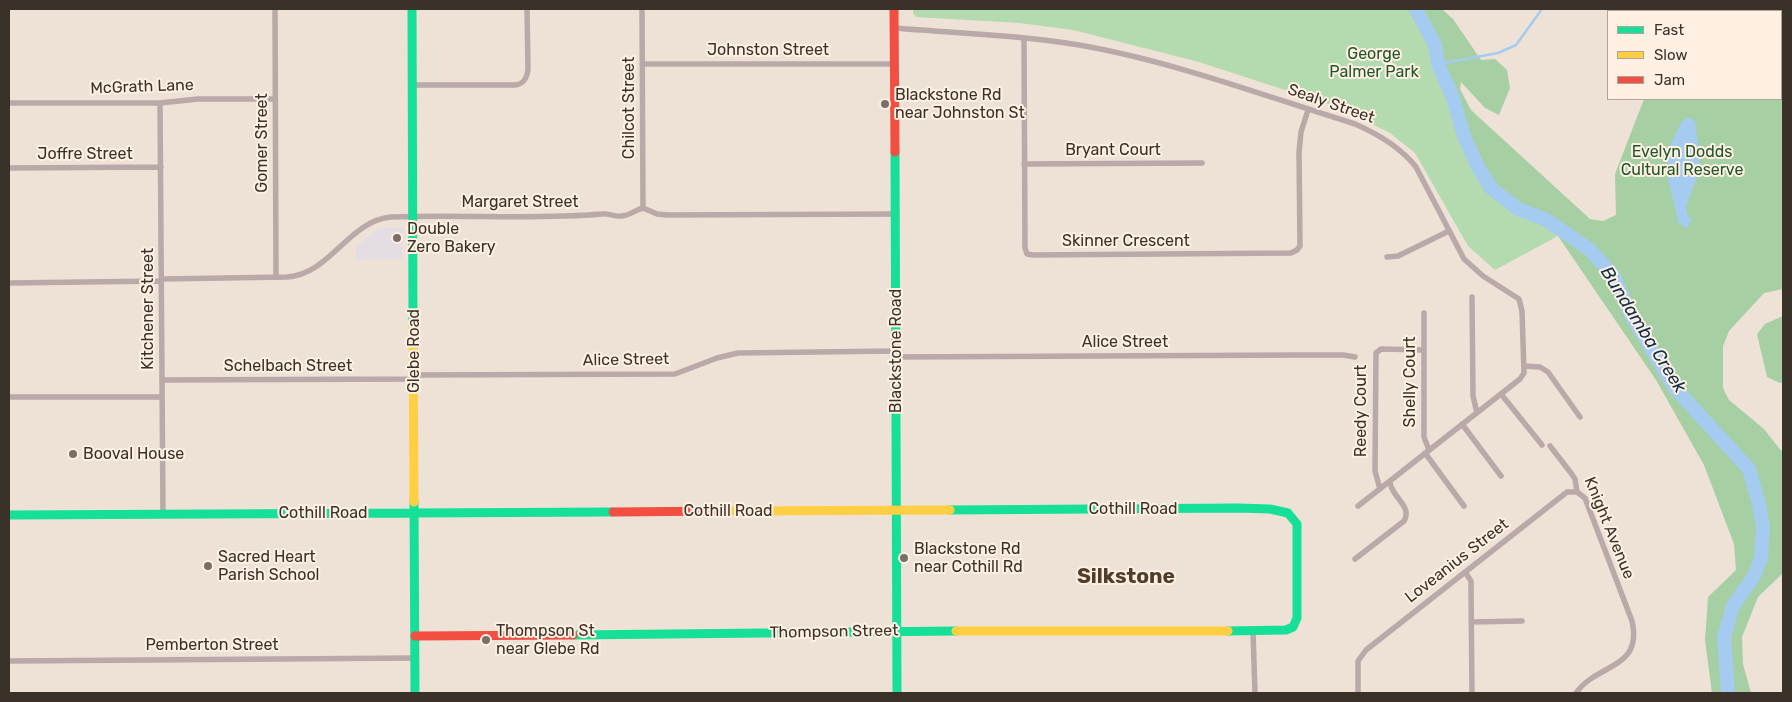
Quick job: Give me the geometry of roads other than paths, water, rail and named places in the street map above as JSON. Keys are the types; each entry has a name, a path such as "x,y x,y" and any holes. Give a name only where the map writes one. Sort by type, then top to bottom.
{"street":[{"name":"Gomer Street","path":"275,9 276,276"},
{"name":"Glebe Road","path":"412,9 415,693"},
{"path":"412,85 521,83 527,77 528,69 527,9"},
{"name":"Chilcot Street","path":"642,9 643,208"},
{"name":"Blackstone Road","path":"894,9 897,693"},
{"name":"Sealy Street","path":"894,28 1024,38 1079,45 1169,65 1368,129 1408,157 1416,167 1464,258 1483,276 1518,299 1522,311 1524,366"},
{"name":"Skinner Crescent","path":"1024,38 1025,248 1027,254 1291,254 1300,246 1299,152 1301,132 1308,110"},
{"name":"Johnston Street","path":"642,64 894,64"},
{"name":"McGrath Lane","path":"9,103 160,103 198,99 275,99"},
{"name":"Kitchener Street","path":"160,103 163,514"},
{"name":"Bryant Court","path":"1024,164 1202,163"},
{"name":"Joffre Street","path":"9,168 161,167"},
{"path":"643,208 658,214 667,215 895,214"},
{"name":"Margaret Street","path":"9,283 295,276 321,264 362,228 372,221 385,217 509,216 535,218 606,214 620,216 643,208"},
{"path":"1387,256 1398,256 1449,232"},
{"path":"1472,297 1473,396 1477,413"},
{"name":"Shelly Court","path":"1424,313 1424,437 1427,452"},
{"name":"Reedy Court","path":"1380,489 1375,471 1376,353 1381,349 1424,350"},
{"name":"Alice Street","path":"414,377 675,374 717,358 738,353 1344,355 1355,357"},
{"path":"1358,506 1520,379 1524,373 1524,366 1540,367 1548,372 1580,417"},
{"name":"Schelbach Street","path":"162,380 414,377"},
{"path":"1502,394 1542,445"},
{"path":"9,397 162,397"},
{"path":"1462,424 1501,476"},
{"name":"Knight Avenue","path":"1550,446 1575,479 1577,492 1585,498 1632,621 1634,640 1628,655 1587,682 1576,693"},
{"path":"1427,452 1464,506"},
{"path":"1355,559 1400,525 1407,516 1406,509 1393,492 1390,482"},
{"name":"Loveanius Street","path":"1358,693 1358,660 1366,650 1567,492 1577,492"},
{"name":"Cothill Road","path":"9,515 1270,509 1288,513 1297,524 1297,618 1293,627 1286,630 1253,631"},
{"path":"1465,572 1471,581 1472,693"},
{"path":"1471,622 1522,621"},
{"name":"Thompson Street","path":"415,636 897,631 1253,631"},
{"path":"1253,631 1255,693"},
{"name":"Pemberton Street","path":"9,660 415,658"}],"water":[{"path":"1692,118 1695,122 1700,159 1697,177 1686,207 1687,214 1692,220 1687,228 1679,224 1668,179 1667,159 1669,148 1682,121"}],"waterway":[{"name":"Bundamba Creek","path":"1416,9 1435,45 1438,64 1452,95 1464,136 1477,165 1491,188 1518,209 1545,219 1589,249 1613,275 1631,315 1674,387 1749,469 1759,504 1763,527 1761,558 1754,576 1733,606 1724,637 1728,693"},
{"path":"1438,64 1498,53 1516,45 1542,9"}],"place":[{"name":"Blackstone Rd near Johnston St","path":"885,104"},
{"name":"Double Zero Bakery","path":"397,238"},
{"name":"Booval House","path":"73,454"},
{"name":"Blackstone Rd near Cothill Rd","path":"904,558"},
{"name":"Sacred Heart Parish School","path":"208,566"},
{"name":"Thompson St near Glebe Rd","path":"486,640"}],"district":[{"name":"Silkstone","path":"1126,577"}],"park label":[{"name":"George Palmer Park","path":"1374,63"},
{"name":"Evelyn Dodds Cultural Reserve","path":"1682,161"}]}
